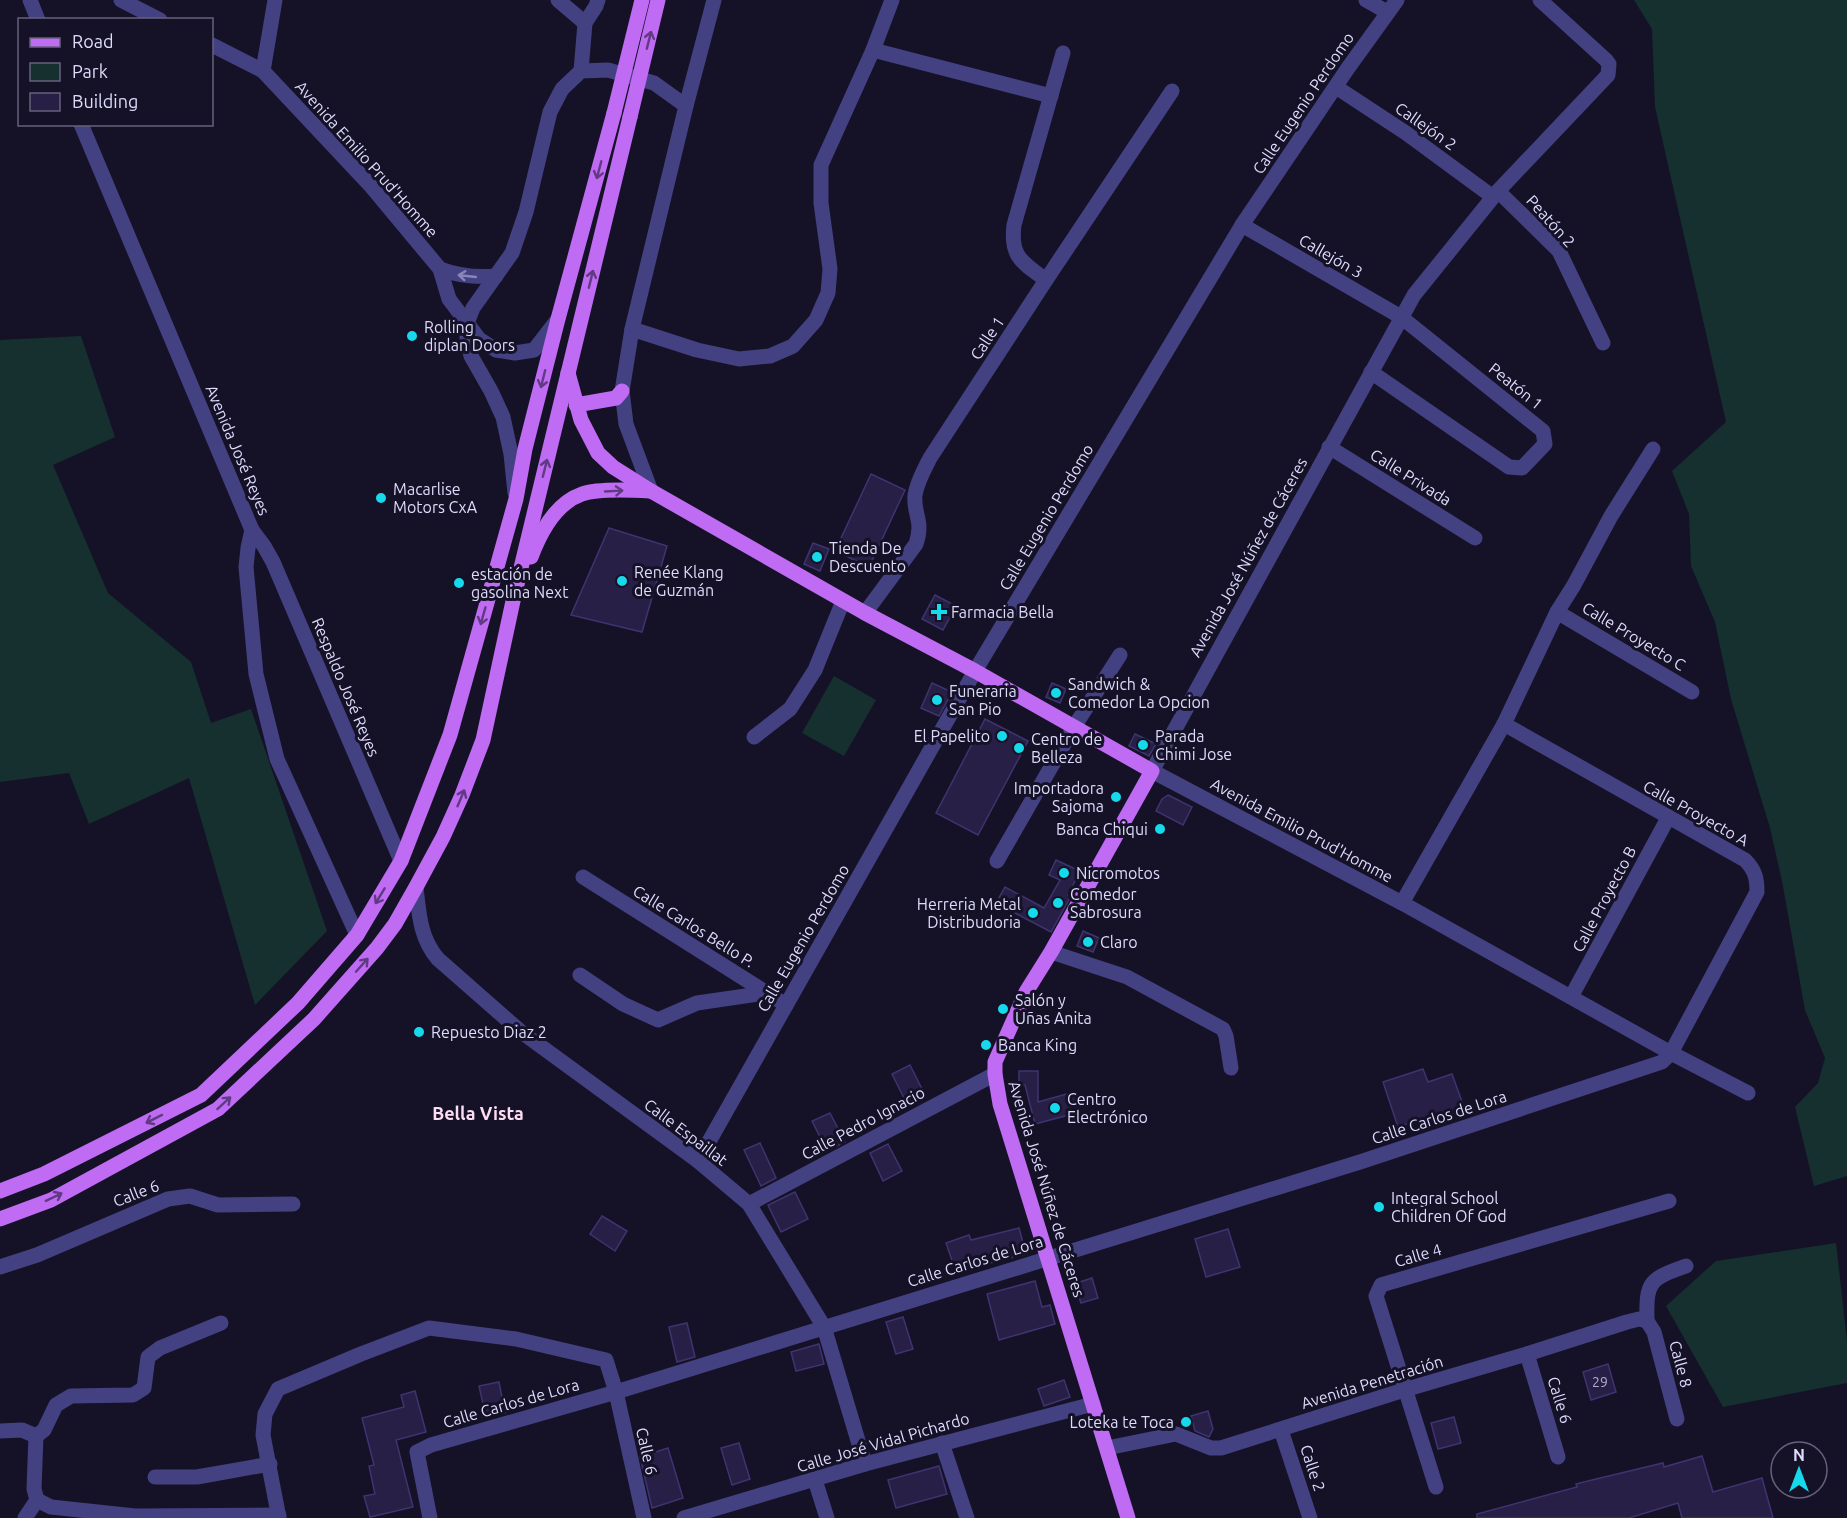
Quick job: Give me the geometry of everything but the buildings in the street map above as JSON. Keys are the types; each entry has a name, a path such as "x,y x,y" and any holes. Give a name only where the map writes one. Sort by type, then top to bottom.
{"main road":[{"path":"0,1191 44,1174 201,1095 298,1003 357,935 401,861 450,735 516,499 525,449 642,0"},
{"path":"0,1219 51,1200 218,1109 314,1019 377,948 395,924 443,837 483,741 513,601 658,0"},
{"name":"Avenida Emilio Prud'Homme","path":"568,373 576,405 598,453 614,467 651,491 843,601 975,670 1152,771"},
{"path":"576,405 616,398 622,392"},
{"name":"Avenida Emilio Prud'Homme","path":"513,601 534,548 561,507 582,493 618,490 651,491"},
{"name":"Avenida José Núñez de Cáceres","path":"1128,1518 1000,1104 995,1062 1026,992 1152,771"}],"street":[{"path":"30,0 37,18"},
{"path":"121,0 156,18"},
{"path":"263,71 275,0"},
{"path":"558,0 585,23"},
{"path":"581,71 585,23 598,0"},
{"path":"651,491 626,424 622,392 632,329 714,0"},
{"path":"632,329 698,350 739,359 770,356 793,346 816,320 828,293 831,269 821,203 821,165 873,50 892,0"},
{"path":"1366,0 1392,6"},
{"name":"Avenida José Núñez de Cáceres","path":"1152,771 1414,295 1496,194 1606,78 1609,70 1606,60 1540,0"},
{"name":"Calle Eugenio Perdomo","path":"698,1161 975,670 1242,225 1392,6"},
{"name":"Avenida Emilio Prud'Homme","path":"213,46 263,71 370,185 440,269 449,299 479,339 496,350 515,353 534,350 558,319"},
{"path":"873,50 1051,96"},
{"path":"1046,280 1019,260 1013,247 1012,236 1063,53"},
{"path":"516,499 511,454 502,417 471,356 467,339 467,323 473,308 512,254 550,112 562,89 581,71 608,70 654,83 686,106"},
{"name":"Callejón 2","path":"1336,87 1496,194"},
{"name":"Calle 1","path":"865,613 916,544 920,533 920,519 915,494 918,482 930,458 1172,91"},
{"name":"Avenida José Reyes","path":"82,126 252,530 246,567 256,674 277,759 357,935"},
{"name":"Peatón 2","path":"1496,194 1558,251 1603,343"},
{"name":"Callejón 3","path":"1242,225 1401,317"},
{"path":"440,269 457,275 477,278 496,276"},
{"name":"Peatón 1","path":"1371,372 1509,467 1522,468 1545,444 1543,431 1401,317"},
{"name":"Calle Privada","path":"1329,447 1474,538"},
{"path":"1402,903 1504,724 1557,612 1611,516 1653,449"},
{"name":"Respaldo José Reyes","path":"252,530 273,562 401,861"},
{"path":"754,737 790,709 815,670 843,601"},
{"name":"Calle Proyecto C","path":"1557,612 1692,692"},
{"path":"997,861 1074,727 1120,655"},
{"name":"Calle Proyecto A","path":"1504,724 1745,860 1753,868 1757,892 1671,1053"},
{"name":"Avenida Emilio Prud'Homme","path":"1152,771 1402,903 1671,1053 1748,1093"},
{"name":"Calle Proyecto B","path":"1571,996 1668,818"},
{"name":"Calle Carlos Bello P.","path":"583,877 786,1005"},
{"name":"Calle Espaillat","path":"416,887 422,929 428,948 438,959 520,1032 698,1161 749,1204 824,1327 865,1464"},
{"path":"1051,951 1127,977 1223,1029 1231,1068"},
{"path":"580,975 623,1004 658,1020 698,1003 766,993"},
{"name":"Calle Carlos de Lora","path":"427,1517 417,1452 431,1445 616,1392 1360,1162 1657,1064 1671,1053"},
{"name":"Calle Pedro Ignacio","path":"749,1204 995,1074"},
{"name":"Calle 6","path":"0,1268 37,1255 168,1200 190,1196 218,1205 293,1204"},
{"name":"Calle 4","path":"1436,1487 1376,1296 1381,1285 1670,1201"},
{"path":"1647,1321 1646,1294 1653,1282 1665,1274 1686,1266"},
{"name":"Avenida Penetración","path":"1107,1448 1176,1434 1211,1448 1221,1448 1626,1322 1639,1319 1647,1321"},
{"name":"Calle 8","path":"1647,1321 1654,1332 1677,1419"},
{"path":"36,1436 44,1430 56,1405 71,1396 133,1395 144,1388 148,1357 160,1348 221,1323"},
{"name":"Calle 6","path":"270,1464 263,1435 265,1414 278,1389 429,1328 516,1339 606,1360 616,1392 644,1518"},
{"name":"Calle 6","path":"1527,1354 1558,1457"},
{"name":"Calle José Vidal Pichardo","path":"684,1518 865,1464 1093,1404"},
{"path":"0,1431 22,1430 36,1436"},
{"name":"Calle 2","path":"1281,1430 1310,1518"},
{"path":"36,1436 34,1489 37,1500 51,1508 135,1516 279,1517 270,1464 197,1477 155,1477"},
{"path":"942,1443 967,1518"},
{"path":"815,1480 827,1518"},
{"path":"25,1518 37,1500"}],"green space":[{"path":"1634,0 1847,0 1847,1176 1814,1186 1795,1107 1818,1083 1825,1058 1805,1010 1770,828 1731,699 1715,622 1691,566 1689,514 1672,471 1726,422 1655,107 1652,29"},
{"path":"81,336 115,437 53,465 108,593 191,662 211,723 251,709 327,931 255,1005 189,778 89,824 69,773 0,782 0,340"},
{"path":"834,676 876,700 844,756 802,733"},
{"path":"1836,1243 1847,1341 1847,1383 1723,1407 1666,1306 1716,1261"}],"place":[{"name":"Rolling diplan Doors","path":"412,336"},
{"name":"Macarlise Motors CxA","path":"381,498"},
{"name":"Tienda De Descuento","path":"817,557"},
{"name":"Renée Klang de Guzmán","path":"622,581"},
{"name":"estación de gasolina Next","path":"459,583"},
{"name":"Farmacia Bella","path":"939,612"},
{"name":"Sandwich & Comedor La Opcion","path":"1056,693"},
{"name":"Funeraria San Pio","path":"937,700"},
{"name":"El Papelito","path":"1002,736"},
{"name":"Parada Chimi Jose","path":"1143,745"},
{"name":"Centro de Belleza","path":"1019,748"},
{"name":"Importadora Sajoma","path":"1116,797"},
{"name":"Banca Chiqui","path":"1160,829"},
{"name":"Nicromotos","path":"1064,873"},
{"name":"Comedor Sabrosura","path":"1058,903"},
{"name":"Herreria Metal Distribudoria","path":"1033,913"},
{"name":"Claro","path":"1088,942"},
{"name":"Salón y Uñas Anita","path":"1003,1009"},
{"name":"Repuesto Diaz 2","path":"419,1032"},
{"name":"Banca King","path":"986,1045"},
{"name":"Centro Electrónico","path":"1055,1108"},
{"name":"Integral School Children Of God","path":"1379,1207"},
{"name":"Loteka te Toca","path":"1186,1422"}],"district":[{"name":"Bella Vista","path":"478,1114"}]}
